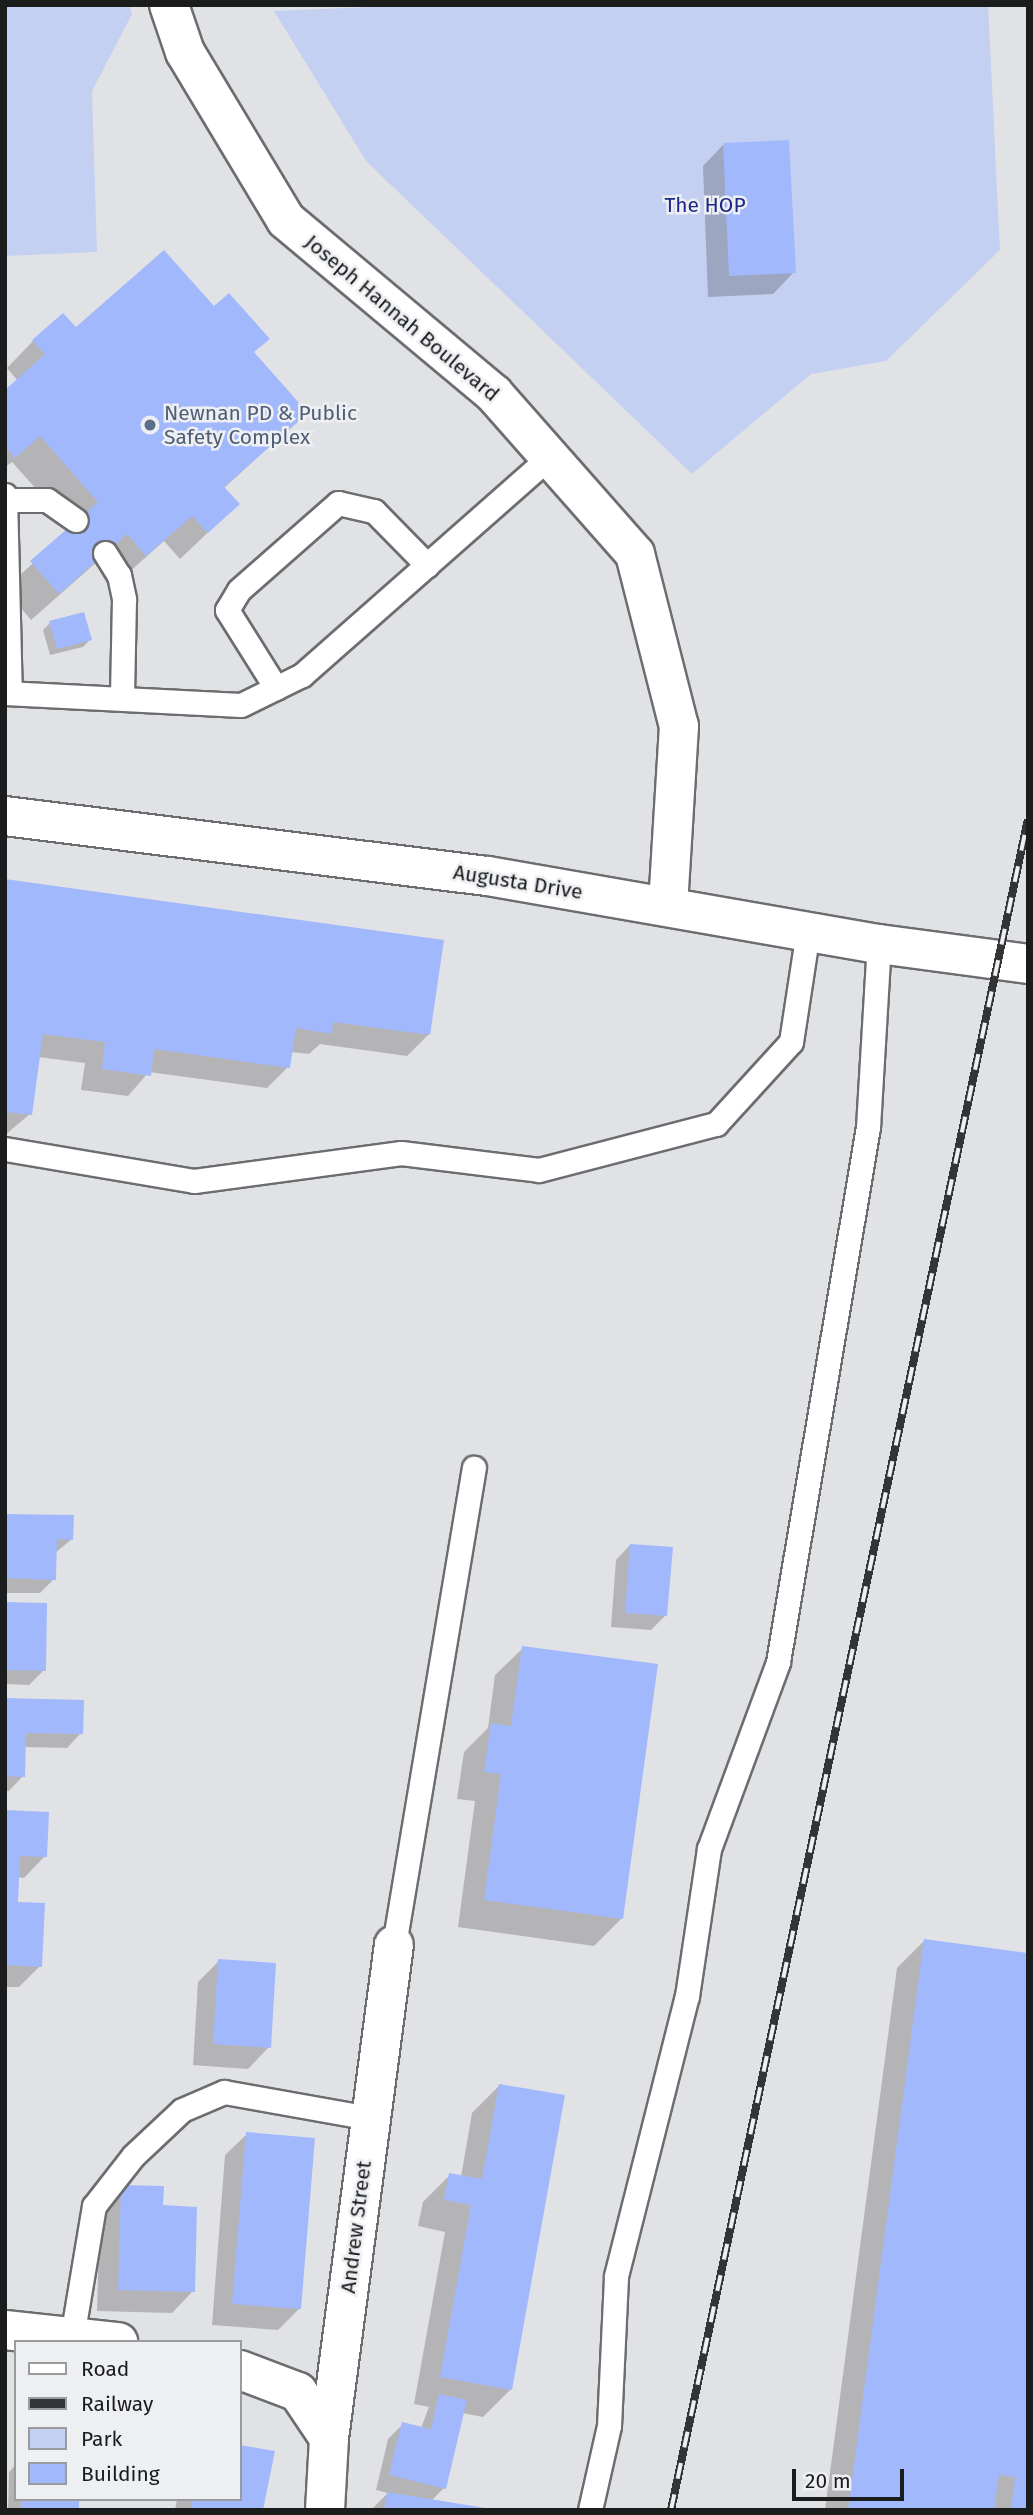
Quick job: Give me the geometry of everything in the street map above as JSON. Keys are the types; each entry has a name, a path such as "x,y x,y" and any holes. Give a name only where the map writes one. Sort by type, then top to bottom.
{"street":[{"name":"Joseph Hannah Boulevard","path":"169,5 185,52 286,220 494,394 635,554 679,726 668,907"},
{"name":"Augusta Drive","path":"5,816 488,876 879,944 1028,964"},
{"name":"Andrew Street","path":"325,2510 328,2438 394,1945"},
{"path":"5,2330 99,2340"},
{"path":"242,2371 298,2392 328,2438"}],"lane":[{"path":"76,520 47,500 7,497 8,693 241,705 302,675 549,457"},
{"path":"276,688 226,610 239,590 338,503 374,511 427,565"},
{"path":"105,553 119,575 124,599 122,698"},
{"path":"5,1149 194,1181 401,1153 539,1170 716,1124 791,1042 808,932"},
{"path":"590,2510 609,2426 617,2276 687,1996 709,1849 778,1662 869,1127 879,944"},
{"path":"394,1945 474,1468"},
{"path":"72,2337 94,2206 133,2156 182,2110 224,2092 370,2118"}],"green space":[{"path":"5,5 129,5 132,14 92,91 97,252 5,256"},
{"name":"The HOP","path":"420,5 988,5 1000,250 886,361 811,374 692,474 366,161 274,11"}],"building":[{"path":"789,140 796,273 729,276 723,143"},
{"name":"Newnan PD & Public Safety Complex","path":"164,250 214,306 229,293 270,339 254,352 308,413 224,487 240,504 208,533 192,516 146,556 127,534 59,594 30,561 98,502 40,436 15,458 5,446 5,390 45,354 32,340 63,313 76,327"},
{"path":"84,612 92,640 57,649 49,621"},
{"path":"5,879 444,940 430,1035 333,1022 332,1034 296,1028 290,1068 154,1049 151,1076 102,1069 105,1042 43,1034 32,1115 5,1112"},
{"path":"5,1514 74,1515 73,1540 57,1539 56,1580 5,1578"},
{"path":"630,1544 673,1547 667,1616 625,1613"},
{"path":"5,1602 47,1603 46,1671 5,1670"},
{"path":"522,1646 658,1664 623,1919 484,1900 501,1774 484,1772 491,1723 511,1726"},
{"path":"5,1698 84,1700 83,1734 26,1733 25,1777 5,1776"},
{"path":"5,1810 49,1812 47,1857 20,1856 18,1902 45,1903 42,1967 5,1965"},
{"path":"924,1939 1028,1953 1028,2510 1011,2510 1015,2477 999,2475 994,2510 848,2510"},
{"path":"218,1959 276,1963 271,2048 213,2044"},
{"path":"499,2084 565,2095 512,2390 440,2377 471,2205 444,2200 449,2173 482,2179"},
{"path":"246,2132 315,2138 301,2309 232,2304"},
{"path":"121,2185 164,2186 163,2205 197,2207 195,2292 118,2290"},
{"path":"439,2394 467,2400 446,2489 389,2475 402,2422 431,2429"},
{"path":"242,2445 275,2451 263,2510 191,2510 193,2501 242,2501"},
{"path":"387,2492 485,2508 485,2510 384,2510"},
{"path":"21,2501 79,2501 79,2510 21,2510"}],"railway":[{"path":"671,2510 1028,819"}],"place":[{"name":"Newnan PD & Public Safety Complex","path":"150,425"}]}
